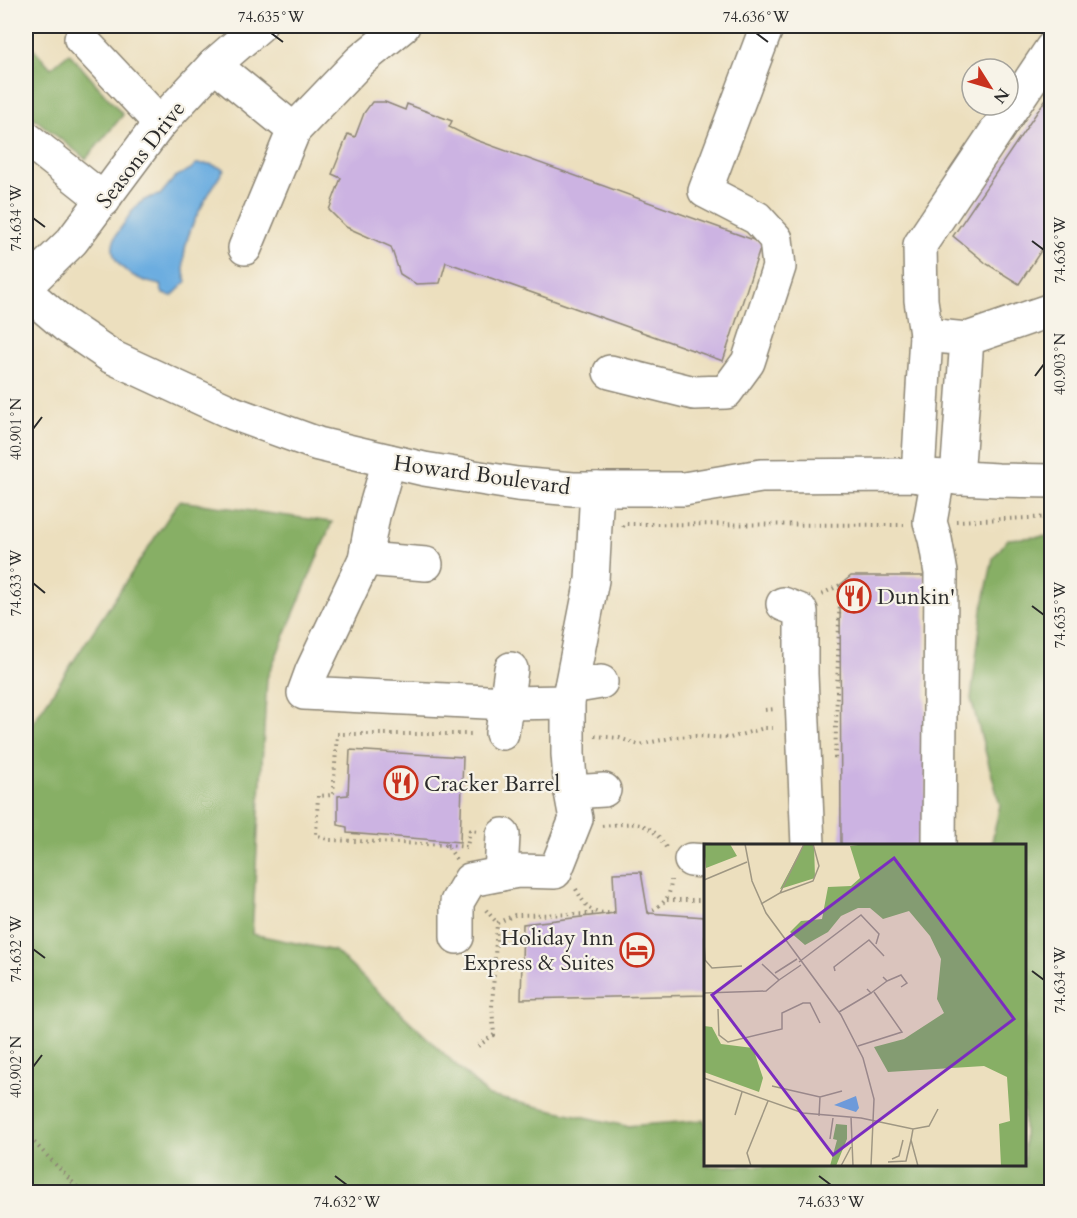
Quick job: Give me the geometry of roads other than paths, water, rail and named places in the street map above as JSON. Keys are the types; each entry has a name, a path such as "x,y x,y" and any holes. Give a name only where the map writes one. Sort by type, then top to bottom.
{"main road":[{"name":"Seasons Drive","path":"26,286 72,241 160,123 214,65 259,26"},
{"path":"245,248 294,130 360,61 403,26"},
{"path":"610,372 694,393 726,392 748,362 779,267 776,239 757,218 705,191 767,26"},
{"path":"81,39 160,123"},
{"path":"938,477 921,300 920,245 1052,48"},
{"path":"214,65 294,130"},
{"path":"26,138 104,200"},
{"name":"Howard Boulevard","path":"26,292 65,325 112,357 255,421 318,444 477,478 585,489 684,489 761,476 938,477 1052,481"},
{"path":"926,335 967,339 1048,311"},
{"path":"939,844 940,573 930,522 967,339"},
{"path":"389,461 373,516 365,559 312,671 304,693 505,718 580,691"},
{"path":"486,877 518,871 555,872 576,819 568,754 600,608 592,580 585,489"},
{"path":"365,559 426,564"},
{"path":"783,604 801,611 802,726 808,844"},
{"path":"505,718 511,669"},
{"path":"571,792 604,790"},
{"path":"457,937 458,902 486,877 503,835"}],"water":[{"path":"196,164 210,164 224,169 193,223 184,252 186,282 172,296 163,294 160,285 142,280 125,270 114,256 113,248 117,234 135,207 148,198 160,195 175,177"}],"place":[{"name":"Dunkin'","path":"854,596"},
{"name":"Cracker Barrel","path":"401,783"},
{"name":"Holiday Inn Express & Suites","path":"637,950"}]}
